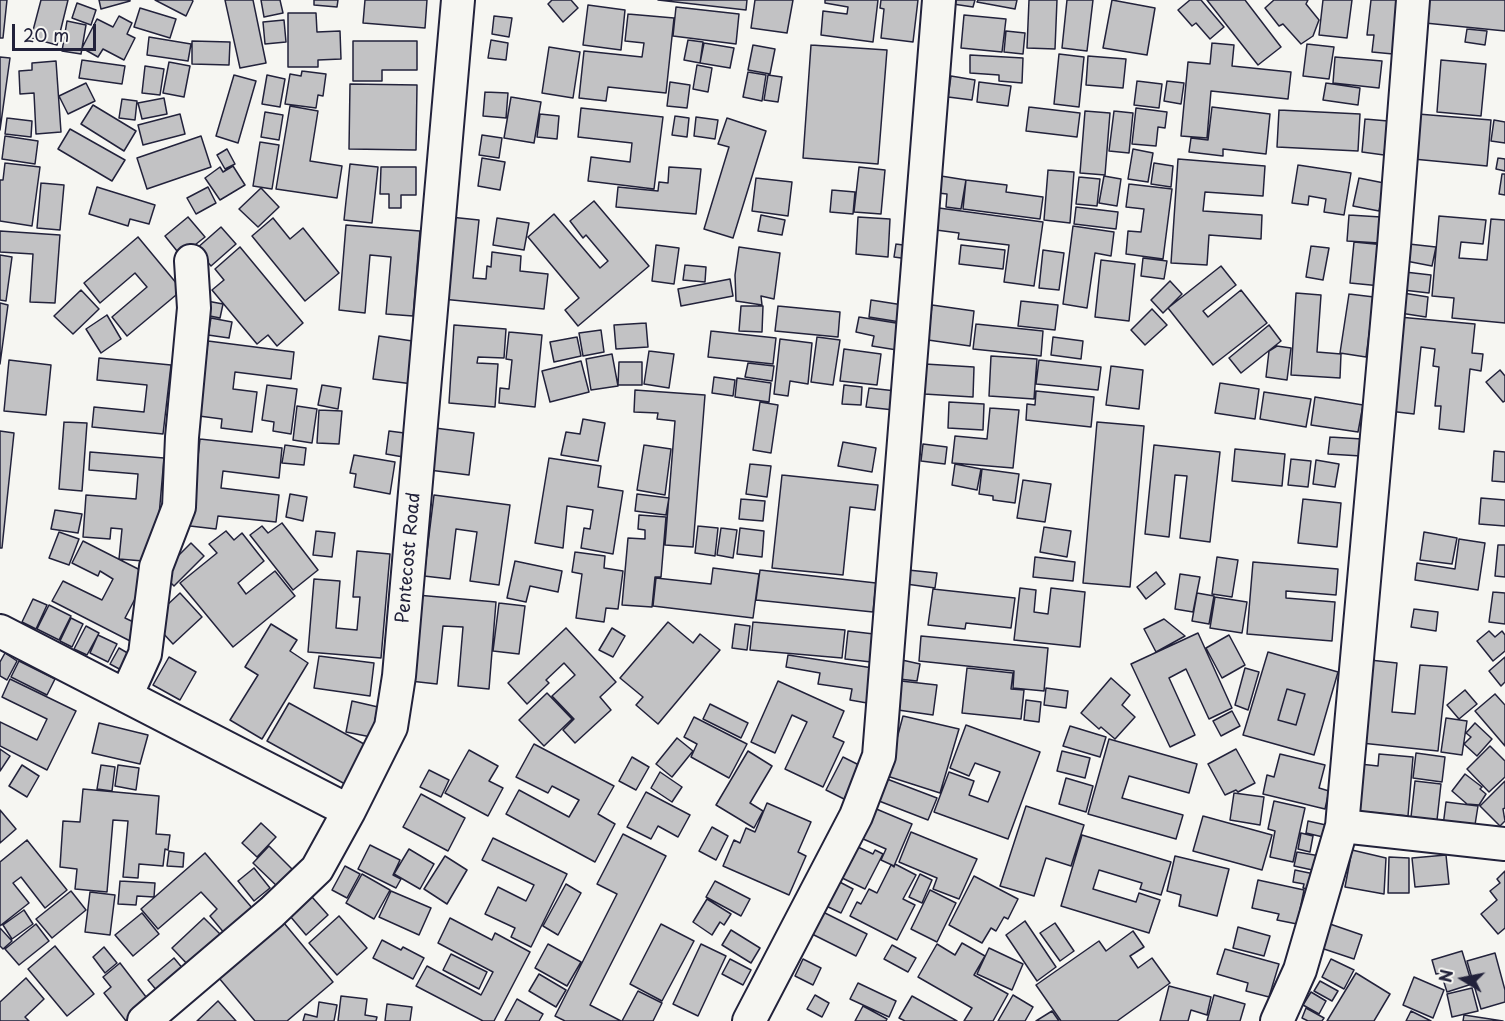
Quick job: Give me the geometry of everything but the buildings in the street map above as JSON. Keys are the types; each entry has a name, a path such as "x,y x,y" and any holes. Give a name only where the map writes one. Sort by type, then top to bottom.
{"street":[{"name":"Pentecost Road","path":"144,1021 272,912 317,869 391,727 399,676 458,0"},
{"path":"749,1021 856,816 879,756 939,0"},
{"path":"1277,1021 1300,970 1342,826 1394,246 1413,0"},
{"path":"126,696 145,654 156,567 179,507 182,437 194,308 191,261"},
{"path":"0,631 349,811"},
{"path":"1342,826 1505,843"}]}
